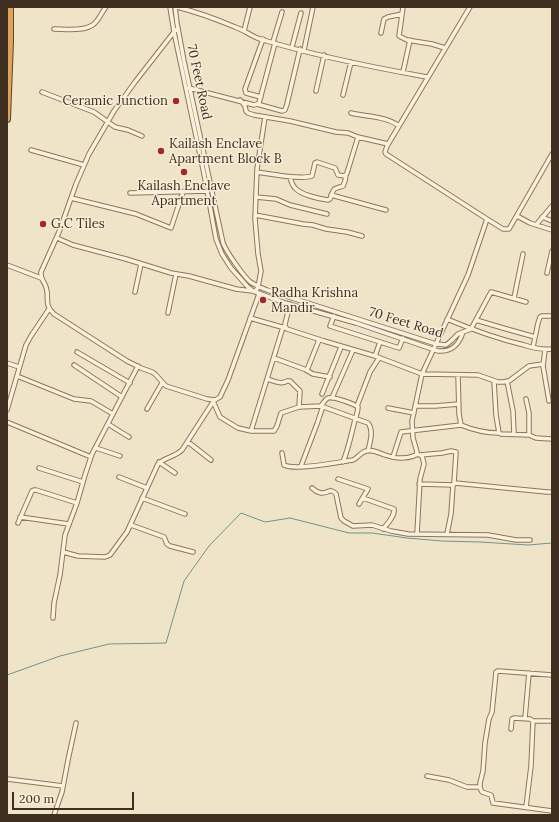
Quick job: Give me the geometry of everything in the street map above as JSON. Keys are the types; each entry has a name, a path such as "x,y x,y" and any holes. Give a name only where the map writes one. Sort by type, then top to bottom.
{"highway":[{"path":"7,118 12,8"}],"street":[{"path":"54,29 81,29 89,27 96,22 106,7"},
{"name":"70 Feet Road","path":"170,7 185,87 222,240 226,249 247,278 258,287 436,344 446,345 458,334 471,329"},
{"path":"176,7 210,17 274,43 351,62 427,77"},
{"name":"70 Feet Road","path":"176,7 178,28 206,174 207,191 217,242 222,254 231,268 247,286 256,292 290,304 403,338 433,349"},
{"path":"244,31 250,7"},
{"path":"185,87 282,111 285,110 313,7"},
{"path":"403,7 399,36 445,48"},
{"path":"470,7 388,144 385,150 386,154 506,230 512,226 552,154"},
{"path":"257,104 259,102 282,12"},
{"path":"292,47 301,13"},
{"path":"381,33 384,20 388,17 402,14"},
{"path":"178,28 135,82 107,122 84,165 57,238 41,272 41,278 46,289 49,309 54,314 127,361 152,372 166,386 213,401"},
{"path":"260,97 246,93 245,88 263,39"},
{"path":"403,72 410,40"},
{"path":"316,91 324,55"},
{"path":"343,95 351,62"},
{"path":"42,92 94,112 115,127 128,130 142,136"},
{"path":"240,100 246,111 254,115 290,121 336,132 348,133 358,137 388,144"},
{"path":"351,113 384,119 399,126"},
{"path":"63,552 78,556 108,556 112,553 126,535 156,466 159,462 180,452 188,442 213,401 220,397 228,380 250,318 261,270 258,254 255,215 258,156 265,117"},
{"path":"290,177 295,188 301,192 317,198 330,199 334,188 343,186 346,181 346,175 358,137"},
{"path":"31,150 84,165"},
{"path":"257,172 290,177 308,177 312,176 315,163 318,162 335,168 338,175 346,175"},
{"path":"130,193 207,191"},
{"path":"71,198 136,214 171,228 183,192"},
{"path":"332,195 386,210"},
{"path":"256,197 276,199 286,204 327,214"},
{"path":"536,225 552,206"},
{"path":"255,215 313,225 362,236"},
{"path":"517,216 536,225 552,230"},
{"path":"542,217 552,221"},
{"path":"417,534 419,484 424,464 423,458 418,455 413,438 412,421 422,374 468,275 487,219"},
{"path":"57,238 84,248 176,274 189,276 236,290 256,292"},
{"path":"217,242 222,240"},
{"path":"547,273 552,251"},
{"path":"514,298 523,254"},
{"path":"135,292 141,264"},
{"path":"7,265 41,278"},
{"path":"168,313 176,274"},
{"path":"471,329 491,292 526,302"},
{"path":"251,431 285,328 290,304"},
{"path":"7,410 28,340 49,309"},
{"path":"334,316 330,326 380,342 399,348 403,338"},
{"path":"533,348 540,317 552,316"},
{"path":"250,318 377,357 422,374 478,375 500,382 507,381 529,366 543,364"},
{"path":"448,319 471,329 501,339 533,348 545,350 552,349"},
{"path":"476,320 535,336"},
{"path":"433,349 440,351 452,349 459,341 463,332"},
{"path":"306,370 318,340"},
{"path":"343,462 358,410 356,406 377,357 380,342"},
{"path":"322,394 341,347"},
{"path":"332,398 353,350"},
{"path":"545,350 543,364 549,401"},
{"path":"77,352 130,383"},
{"path":"274,358 313,374 330,377"},
{"path":"7,363 19,367"},
{"path":"74,365 122,397"},
{"path":"53,618 54,602 60,575 65,535 78,503 91,457 138,366"},
{"path":"458,375 461,425"},
{"path":"17,376 74,399 91,401 113,414"},
{"path":"267,379 281,383 284,383 287,380 290,381 300,391 299,407"},
{"path":"494,381 496,415 499,433"},
{"path":"507,381 513,411 514,434"},
{"path":"147,409 162,383"},
{"path":"301,466 317,424 322,406 327,399 332,398 356,406"},
{"path":"526,399 529,413 529,435"},
{"path":"213,401 218,415 222,419 238,428 251,431 274,431 278,426 280,414 285,411 299,407 322,406 366,422 370,425 371,435 368,451"},
{"path":"415,406 459,404"},
{"path":"388,408 414,413"},
{"path":"7,422 91,457"},
{"path":"108,424 129,437"},
{"path":"393,458 401,432 461,425 490,433 529,435 536,438 552,439"},
{"path":"188,442 210,460"},
{"path":"96,448 120,456"},
{"path":"282,453 285,465 301,466 353,460 363,452 368,451 373,451 393,458 451,451 456,452 450,518 446,534"},
{"path":"159,462 175,473"},
{"path":"38,468 83,482"},
{"path":"120,477 147,488"},
{"path":"338,479 368,489 359,504"},
{"path":"419,484 454,484 458,482 552,492"},
{"path":"312,488 320,492 330,491 335,493 340,517 344,521 357,526 372,525 400,533 488,535 516,540 530,540"},
{"path":"18,523 32,491 34,490 78,503"},
{"path":"142,498 185,514"},
{"path":"363,498 394,509 395,512 393,516 383,529"},
{"path":"20,517 69,524"},
{"path":"131,525 164,537 167,544 170,546 193,552"},
{"path":"552,675 496,672 492,712 489,719 485,743 483,771 480,781 482,792 491,795 493,803 552,810"},
{"path":"525,718 529,673"},
{"path":"511,729 513,718 525,718 530,719 533,722 552,721"},
{"path":"526,807 533,722"},
{"path":"54,815 60,801 76,723"},
{"path":"427,776 449,780 467,787 480,787"},
{"path":"7,779 63,786"}],"waterway":[{"path":"7,675 60,656 109,644 166,643 184,581 209,546 241,513 265,522 290,518 349,533 372,533 442,541 528,545 552,543"}],"place":[{"name":"Ceramic Junction","path":"176,101"},
{"name":"Kailash Enclave Apartment Block B","path":"161,151"},
{"name":"Kailash Enclave Apartment","path":"184,172"},
{"name":"G.C Tiles","path":"43,224"},
{"name":"Radha Krishna Mandir","path":"263,300"}]}
